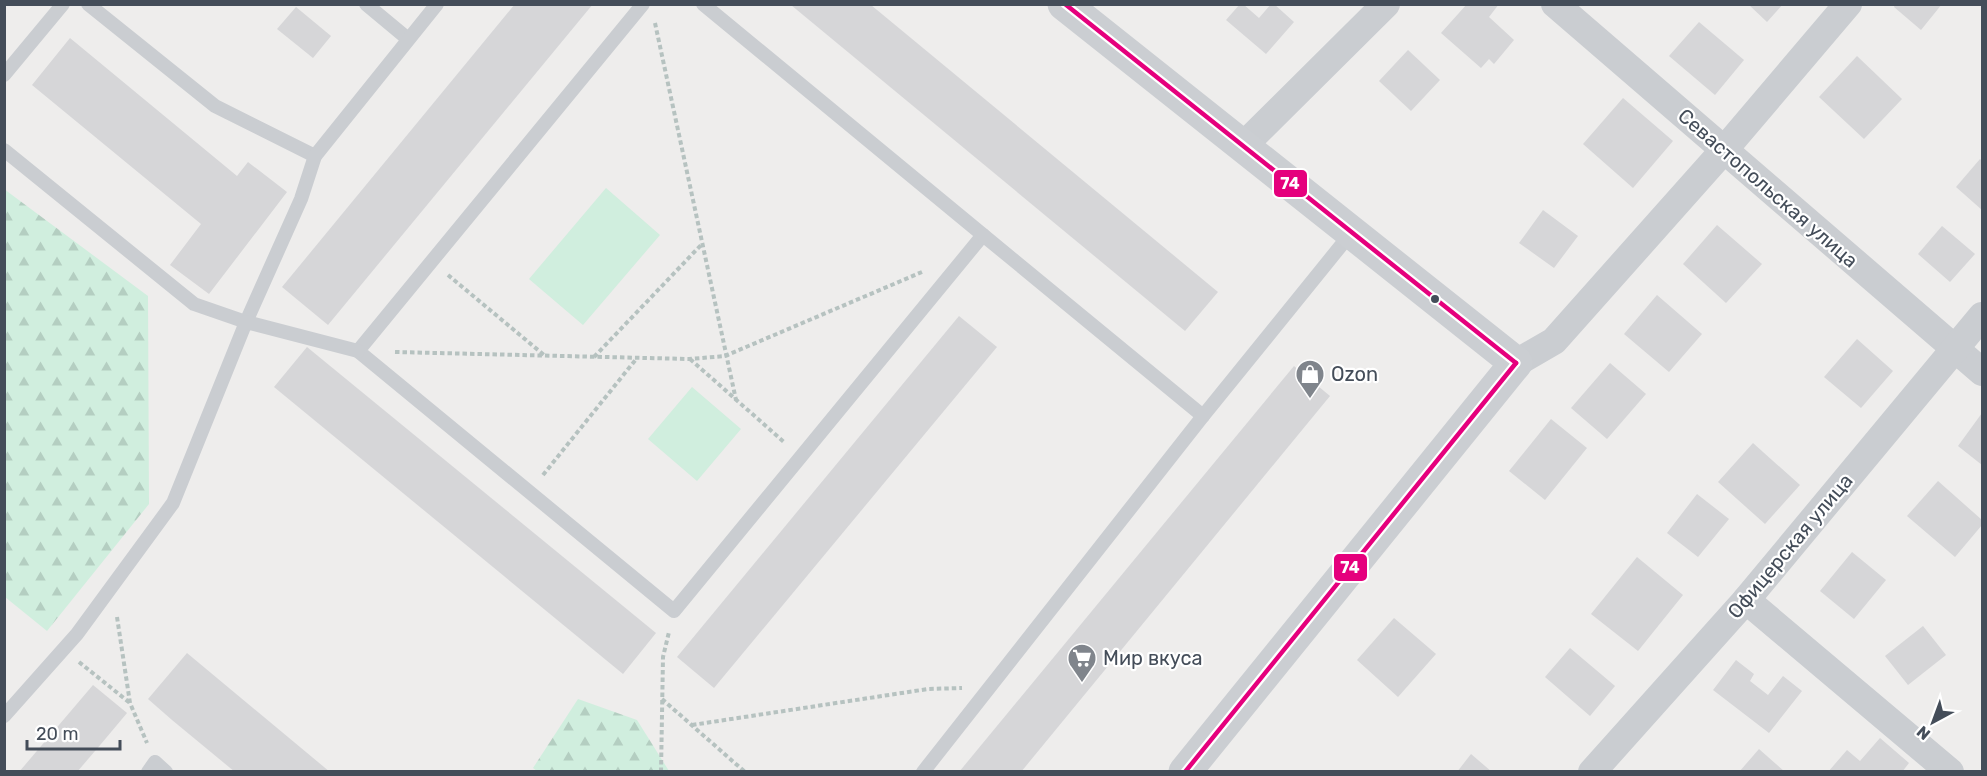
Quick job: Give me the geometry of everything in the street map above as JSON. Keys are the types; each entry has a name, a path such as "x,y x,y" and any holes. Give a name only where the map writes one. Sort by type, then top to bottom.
{"street":[{"path":"1064,4 1516,363"},
{"path":"1243,146 1386,4"},
{"name":"Севастопольская улица","path":"1555,4 1983,372"},
{"path":"1185,771 1516,363 1554,340 1724,150 1848,4"},
{"name":"Офицерская улица","path":"1592,771 1746,600 1983,316"},
{"path":"1746,600 1950,771"}],"lane":[{"path":"4,75 63,4"},
{"path":"88,4 215,106 315,156"},
{"path":"366,4 408,39"},
{"path":"4,716 63,649 173,503 246,322 301,199 315,156 437,4"},
{"path":"358,351 643,4"},
{"path":"703,4 1203,416"},
{"path":"4,150 194,304 246,322 358,351 674,611 983,235"},
{"path":"923,771 1203,416 1352,232"}],"path":[{"path":"654,16 736,400"},
{"path":"593,357 702,244"},
{"path":"358,351 689,359 725,356 970,251"},
{"path":"432,261 544,355"},
{"path":"530,492 637,358"},
{"path":"689,359 801,457"},
{"path":"112,586 130,703 156,768"},
{"path":"661,771 663,657 674,611"},
{"path":"63,649 130,703"},
{"path":"692,725 928,689 989,687"},
{"path":"661,698 745,771"}],"green space":[{"path":"606,188 660,235 583,325 529,279"},
{"path":"4,189 148,296 149,504 47,631 5,597"},
{"path":"692,387 741,429 697,481 648,439"},
{"path":"578,699 637,720 669,771 537,771 533,768"}],"building":[{"path":"515,4 593,4 328,325 282,287"},
{"path":"1240,4 1259,18 1271,4 1274,4 1294,22 1266,54 1226,20"},
{"path":"1467,4 1499,4 1489,17 1514,40 1494,64 1489,59 1481,68 1441,33"},
{"path":"1748,4 1783,4 1767,22"},
{"path":"1895,4 1942,4 1921,30 1894,7"},
{"path":"791,5 871,5 1218,292 1185,331"},
{"path":"296,7 331,36 313,58 277,29"},
{"path":"1699,22 1744,60 1715,95 1669,56"},
{"path":"70,38 237,176 248,162 287,192 209,294 170,265 201,224 32,85"},
{"path":"1408,50 1440,80 1411,111 1379,81"},
{"path":"1857,56 1902,99 1864,139 1819,97"},
{"path":"1623,98 1673,141 1633,188 1583,144"},
{"path":"1980,159 1982,161 1982,210 1956,187"},
{"path":"1543,210 1578,236 1554,268 1519,243"},
{"path":"1717,225 1762,264 1726,303 1683,264"},
{"path":"1942,226 1975,254 1950,282 1918,254"},
{"path":"1657,295 1702,334 1669,372 1624,334"},
{"path":"959,316 997,347 714,688 677,657"},
{"path":"1857,339 1893,371 1861,408 1824,377"},
{"path":"307,347 656,633 623,674 274,387"},
{"path":"1610,363 1646,394 1607,439 1571,408"},
{"path":"1294,366 1330,396 1021,772 959,772"},
{"path":"1982,413 1982,465 1958,446"},
{"path":"1551,419 1587,448 1545,500 1509,471"},
{"path":"1753,443 1800,485 1765,524 1718,482"},
{"path":"1938,481 1982,520 1982,525 1955,557 1907,516"},
{"path":"1697,494 1729,519 1698,557 1667,533"},
{"path":"1852,552 1886,580 1854,619 1820,591"},
{"path":"1637,557 1683,595 1638,651 1591,614"},
{"path":"1394,618 1436,654 1398,697 1357,660"},
{"path":"1923,626 1946,655 1908,685 1885,656"},
{"path":"1570,648 1615,686 1590,716 1545,677"},
{"path":"187,653 330,772 235,772 172,720 148,699"},
{"path":"1736,660 1754,674 1750,681 1768,695 1783,676 1802,691 1769,733 1713,690"},
{"path":"93,685 127,713 101,744 77,772 19,772"},
{"path":"1880,738 1909,763 1902,772 1828,772 1847,750 1860,761"},
{"path":"1759,749 1785,772 1739,772"},
{"path":"1471,754 1492,772 1457,772"}],"transit line":[{"name":"74","path":"1065,4 1516,363"},
{"name":"74","path":"1185,772 1516,363"}],"place":[{"name":"Ozon","path":"1310,400"},
{"name":"Мир вкуса","path":"1082,684"}]}
